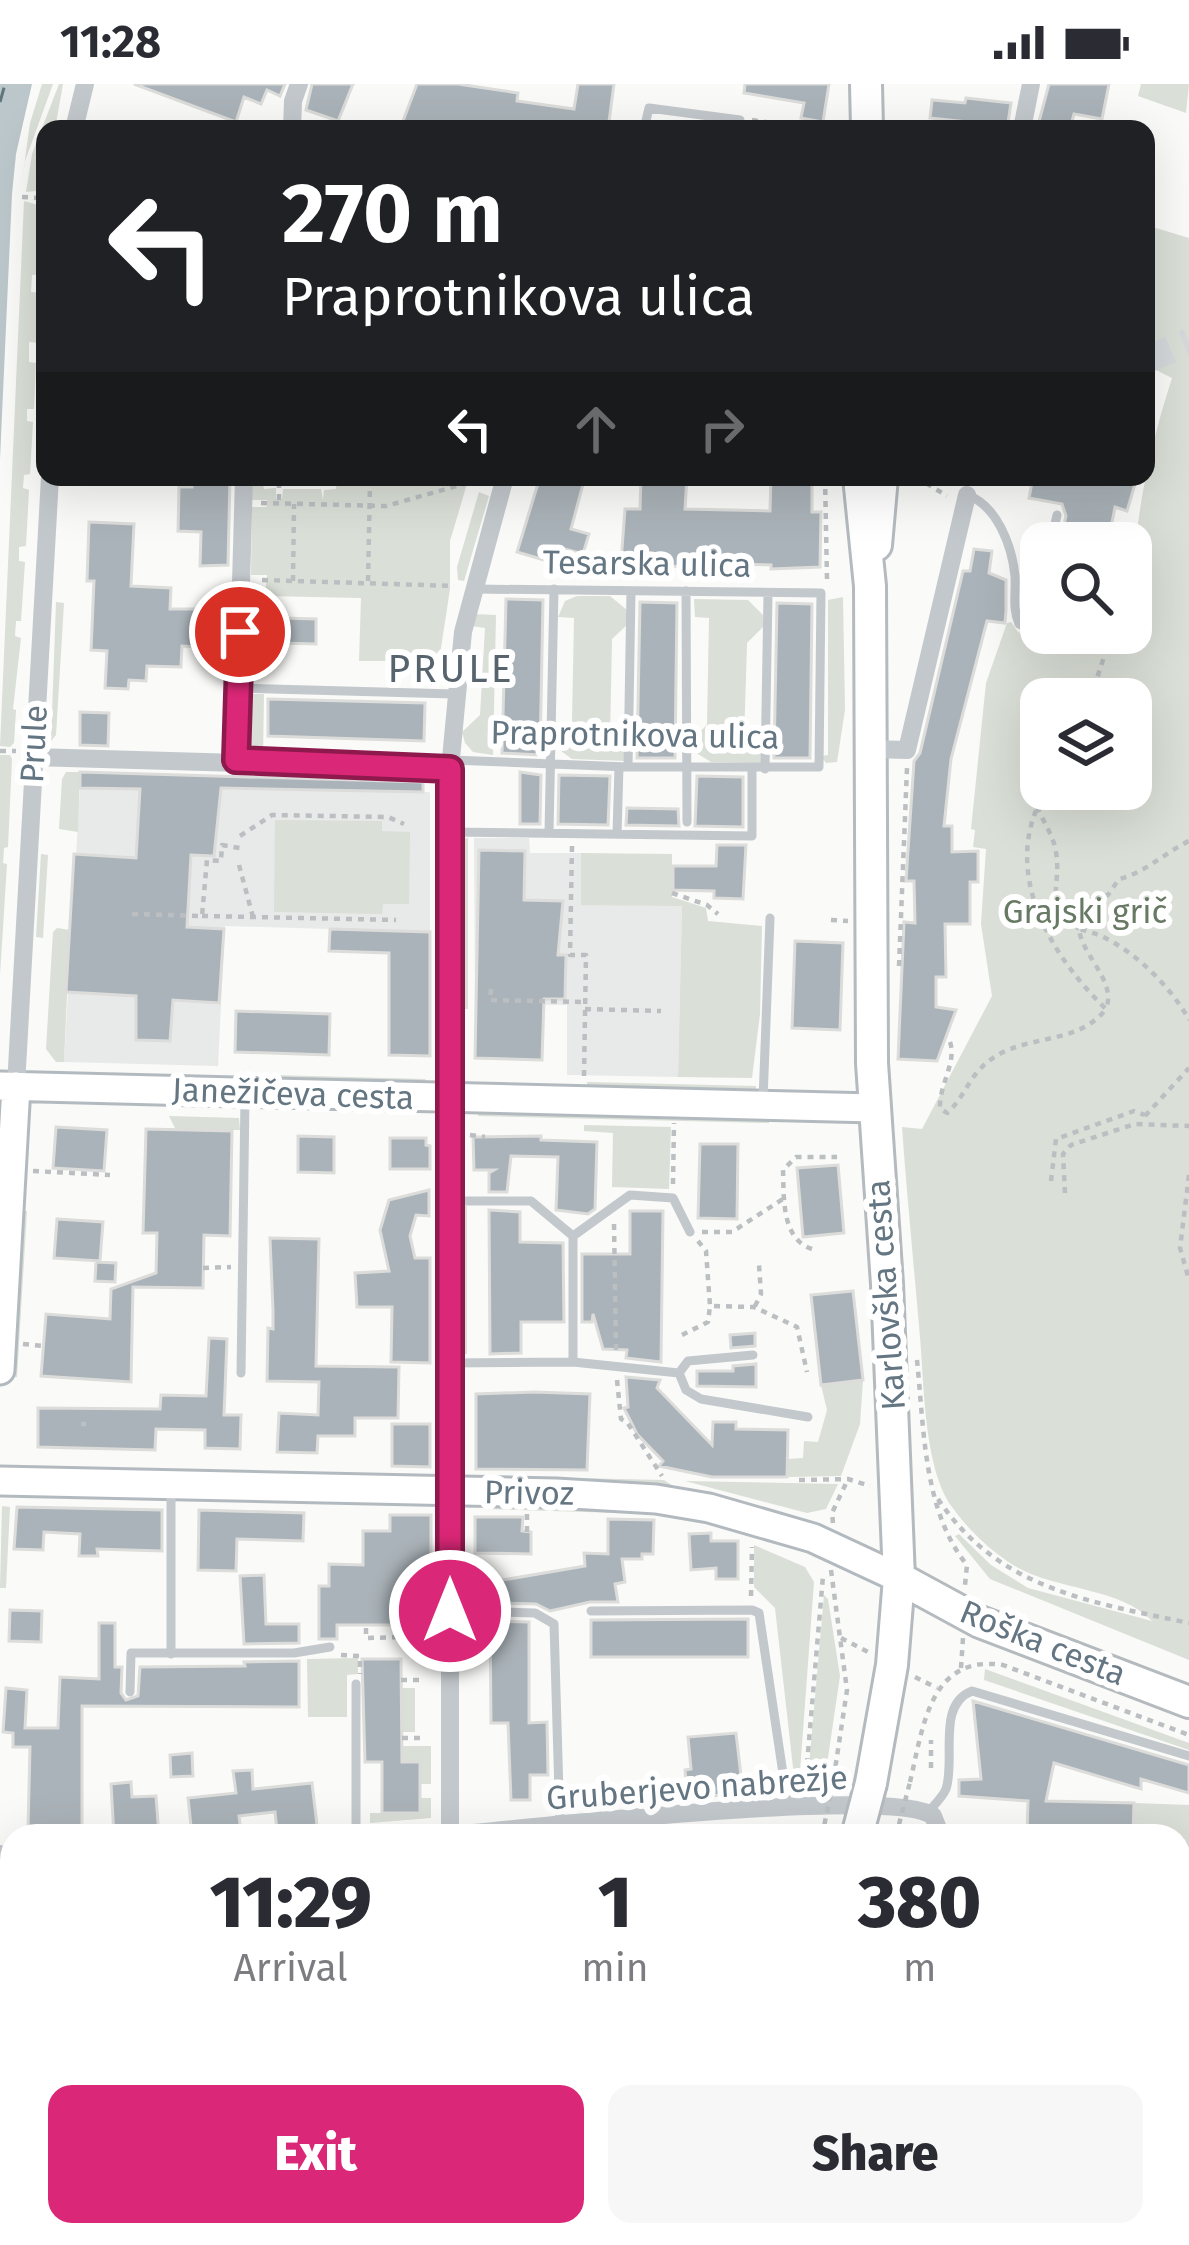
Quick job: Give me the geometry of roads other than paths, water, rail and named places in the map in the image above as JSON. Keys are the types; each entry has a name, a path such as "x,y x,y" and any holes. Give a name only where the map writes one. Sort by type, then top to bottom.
{"main road":[{"path":"866,84 867,120"},
{"name":"Karlovška cesta","path":"860,1824 892,1665 899,1578 874,1108 870,586 876,486"},
{"name":"Roška cesta","path":"899,1578 980,1622 1189,1702"}],"street":[{"path":"76,120 85,84"},
{"path":"297,120 293,101 299,84"},
{"path":"1024,120 1031,84"},
{"name":"Prule","path":"0,1370 25,754 49,486"},
{"path":"236,760 244,486"},
{"path":"446,1824 450,764 463,587 502,486"},
{"path":"870,749 907,751 966,501"},
{"name":"Praprotnikova ulica","path":"25,754 450,764"},
{"name":"Janežičeva cesta","path":"8,1086 874,1108"},
{"name":"Privoz","path":"0,1481 598,1494 709,1508 813,1538 899,1578"},
{"name":"Gruberjevo nabrežje","path":"585,1824 788,1808 915,1807 928,1812"},
{"path":"928,1812 938,1824"}],"lane":[{"path":"646,120 649,108 740,120"},
{"path":"966,501 986,506 1003,532 1014,571 1014,610 1020,624"},
{"path":"1056,522 1057,515"},
{"name":"Tesarska ulica","path":"463,587 821,593 819,767"},
{"path":"549,833 554,589"},
{"path":"617,834 631,591"},
{"path":"686,591 687,822"},
{"path":"765,769 768,593"},
{"path":"238,688 454,694"},
{"name":"Praprotnikova ulica","path":"450,764 819,767"},
{"path":"450,832 752,836 752,769"},
{"path":"763,1106 770,918"},
{"path":"242,1373 245,1093"},
{"path":"573,1236 629,1195 673,1198 690,1232"},
{"path":"450,1201 532,1201 573,1236 573,1362"},
{"path":"679,1373 688,1361 753,1355"},
{"path":"449,1363 573,1362 679,1373"},
{"path":"679,1373 686,1390 700,1400 808,1417"},
{"path":"171,1484 171,1654"},
{"path":"450,1611 535,1613 554,1624 560,1824"},
{"path":"591,1612 759,1613 788,1808"},
{"path":"130,1692 130,1653 294,1653 330,1648"},
{"path":"356,1684 356,1824"},
{"path":"928,1812 944,1795 952,1711 963,1694 972,1691 1189,1756"}],"tunnel":[{"path":"1155,356 1189,342"}],"district":[{"name":"PRULE","path":"451,669"}],"park label":[{"name":"Grajski grič","path":"1085,912"}]}
